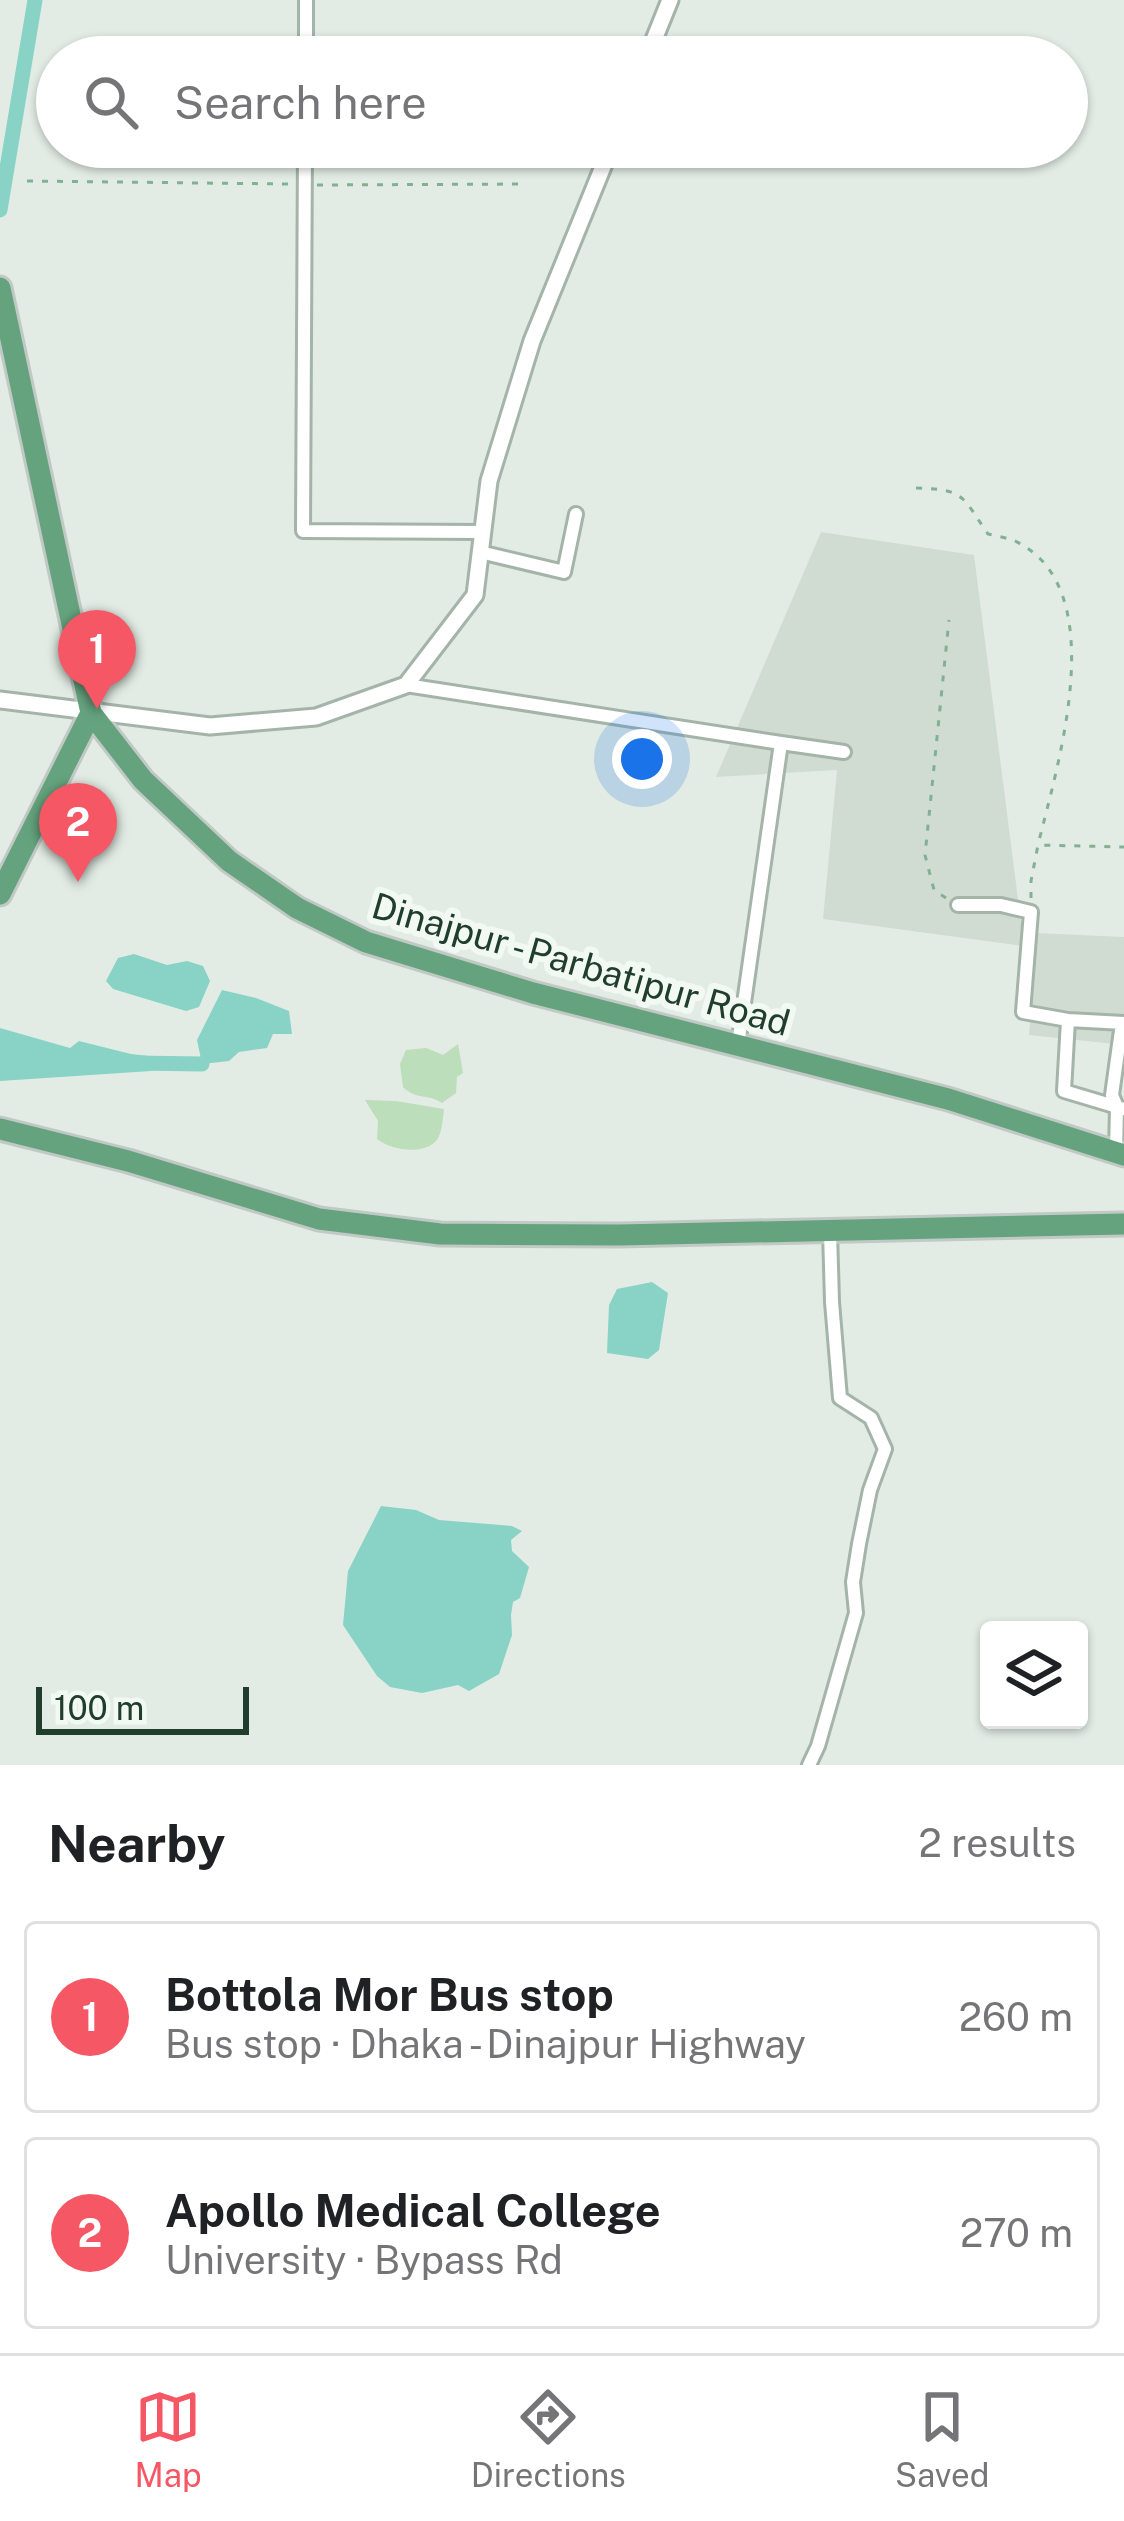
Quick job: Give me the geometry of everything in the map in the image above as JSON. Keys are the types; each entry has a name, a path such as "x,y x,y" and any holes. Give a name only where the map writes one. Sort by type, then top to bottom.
{"main road":[{"path":"0,288 91,713 0,894"},
{"name":"Dinajpur - Parbatipur Road","path":"91,713 143,780 229,861 297,908 366,942 532,993 948,1099 1120,1154"},
{"path":"0,1129 128,1160 320,1220 462,1234 1124,1224"}],"street":[{"path":"306,0 306,36"},
{"path":"655,36 670,0"},
{"path":"305,168 303,531 482,532"},
{"path":"406,685 475,596 489,481 532,341 602,168"},
{"path":"480,552 564,572 576,514"},
{"path":"0,700 210,726 316,716 406,685 844,752"},
{"path":"739,1045 781,743"},
{"path":"958,905 1001,905 1031,912 1023,1012 1123,1023 1112,1095 1120,1108 1120,1154"},
{"path":"1069,1019 1064,1091 1120,1108"},
{"path":"808,1765 818,1746 856,1613 853,1582 859,1544 870,1490 885,1449 871,1418 840,1399 830,1231"}],"path":[{"path":"27,181 527,184"},
{"path":"916,488 944,488 964,497 988,534 1017,542 1045,565 1060,588 1073,668 1068,712 1031,881 1031,912"},
{"path":"949,620 925,855 934,890 958,905"},
{"path":"1038,844 1124,847"}],"shaded area":[{"path":"821,532 974,555 1024,946 823,919 837,770 716,777"},
{"path":"1036,933 1124,937 1124,1045 1029,1035"}],"green space":[{"path":"458,1044 463,1073 457,1077 456,1093 442,1103 403,1087 400,1064 406,1050 426,1048 443,1055"},
{"path":"365,1100 444,1109 439,1137 416,1150 383,1143 377,1139 378,1121"}],"water":[{"path":"134,954 167,965 187,961 203,966 210,981 199,1007 186,1011 113,989 106,981 118,958"},
{"path":"222,990 289,1011 292,1034 273,1034 267,1048 202,1064 197,1040"},
{"path":"0,1028 70,1048 79,1041 157,1057 151,1071 0,1081"},
{"path":"652,1282 668,1293 659,1350 648,1359 607,1353 609,1305 617,1289"},
{"path":"381,1506 416,1510 439,1520 512,1526 522,1531 511,1540 512,1551 529,1567 520,1598 513,1602 512,1635 499,1674 469,1691 458,1685 422,1693 390,1687 377,1676 343,1625 348,1571"}],"waterway":[{"path":"0,210 35,0"},
{"path":"135,1063 202,1064"}],"place":[{"name":"Bottola Mor Bus stop","path":"97,709"},
{"name":"Apollo Medical College","path":"78,882"}]}
